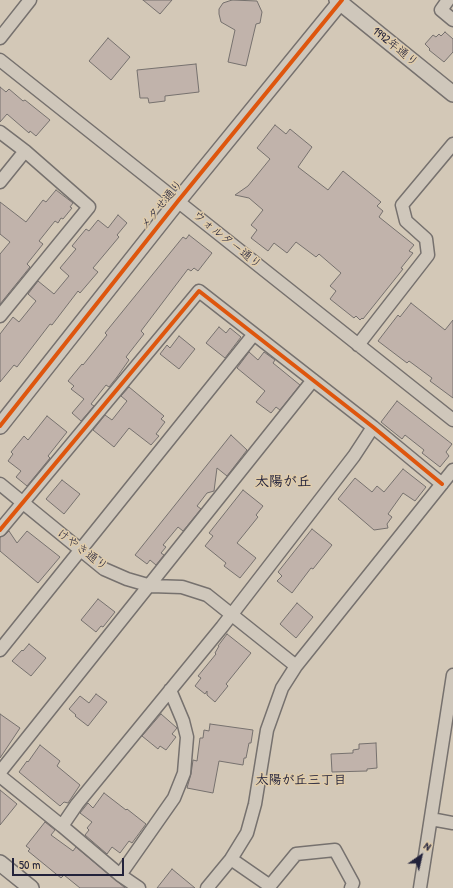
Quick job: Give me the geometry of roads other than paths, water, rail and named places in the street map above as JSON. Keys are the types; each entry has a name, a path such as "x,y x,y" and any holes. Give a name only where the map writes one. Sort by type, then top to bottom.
{"street":[{"path":"0,38 30,0"},
{"path":"448,0 441,10 453,20"},
{"name":"1992年通り","path":"340,1 453,94"},
{"name":"メタせ通り","path":"0,426 178,201 340,1"},
{"name":"ウォルター通り","path":"0,60 453,420"},
{"path":"0,132 25,151 89,207 0,316"},
{"path":"358,345 428,255 426,239 406,221 402,205 453,144"},
{"path":"0,182 25,151"},
{"path":"0,530 199,291 374,427 442,484"},
{"path":"0,650 254,334"},
{"path":"0,772 313,380"},
{"path":"62,826 77,804 231,615 354,456 374,427"},
{"path":"207,888 231,859 247,834 255,804 267,730 282,688 296,666 453,470"},
{"name":"けやき通り","path":"0,484 80,551 104,569 127,579 149,585 182,587 207,595 296,666"},
{"path":"420,888 453,675"},
{"path":"120,875 174,798 184,773 187,737 184,722 170,690"},
{"path":"0,776 120,875 138,888"},
{"path":"431,819 453,823"},
{"path":"231,859 269,887 296,854 335,850 353,883 351,888"},
{"path":"0,863 31,888"}],"district":[{"name":"太陽が丘","path":"283,482"},
{"name":"太陽が丘三丁目","path":"301,781"}]}
